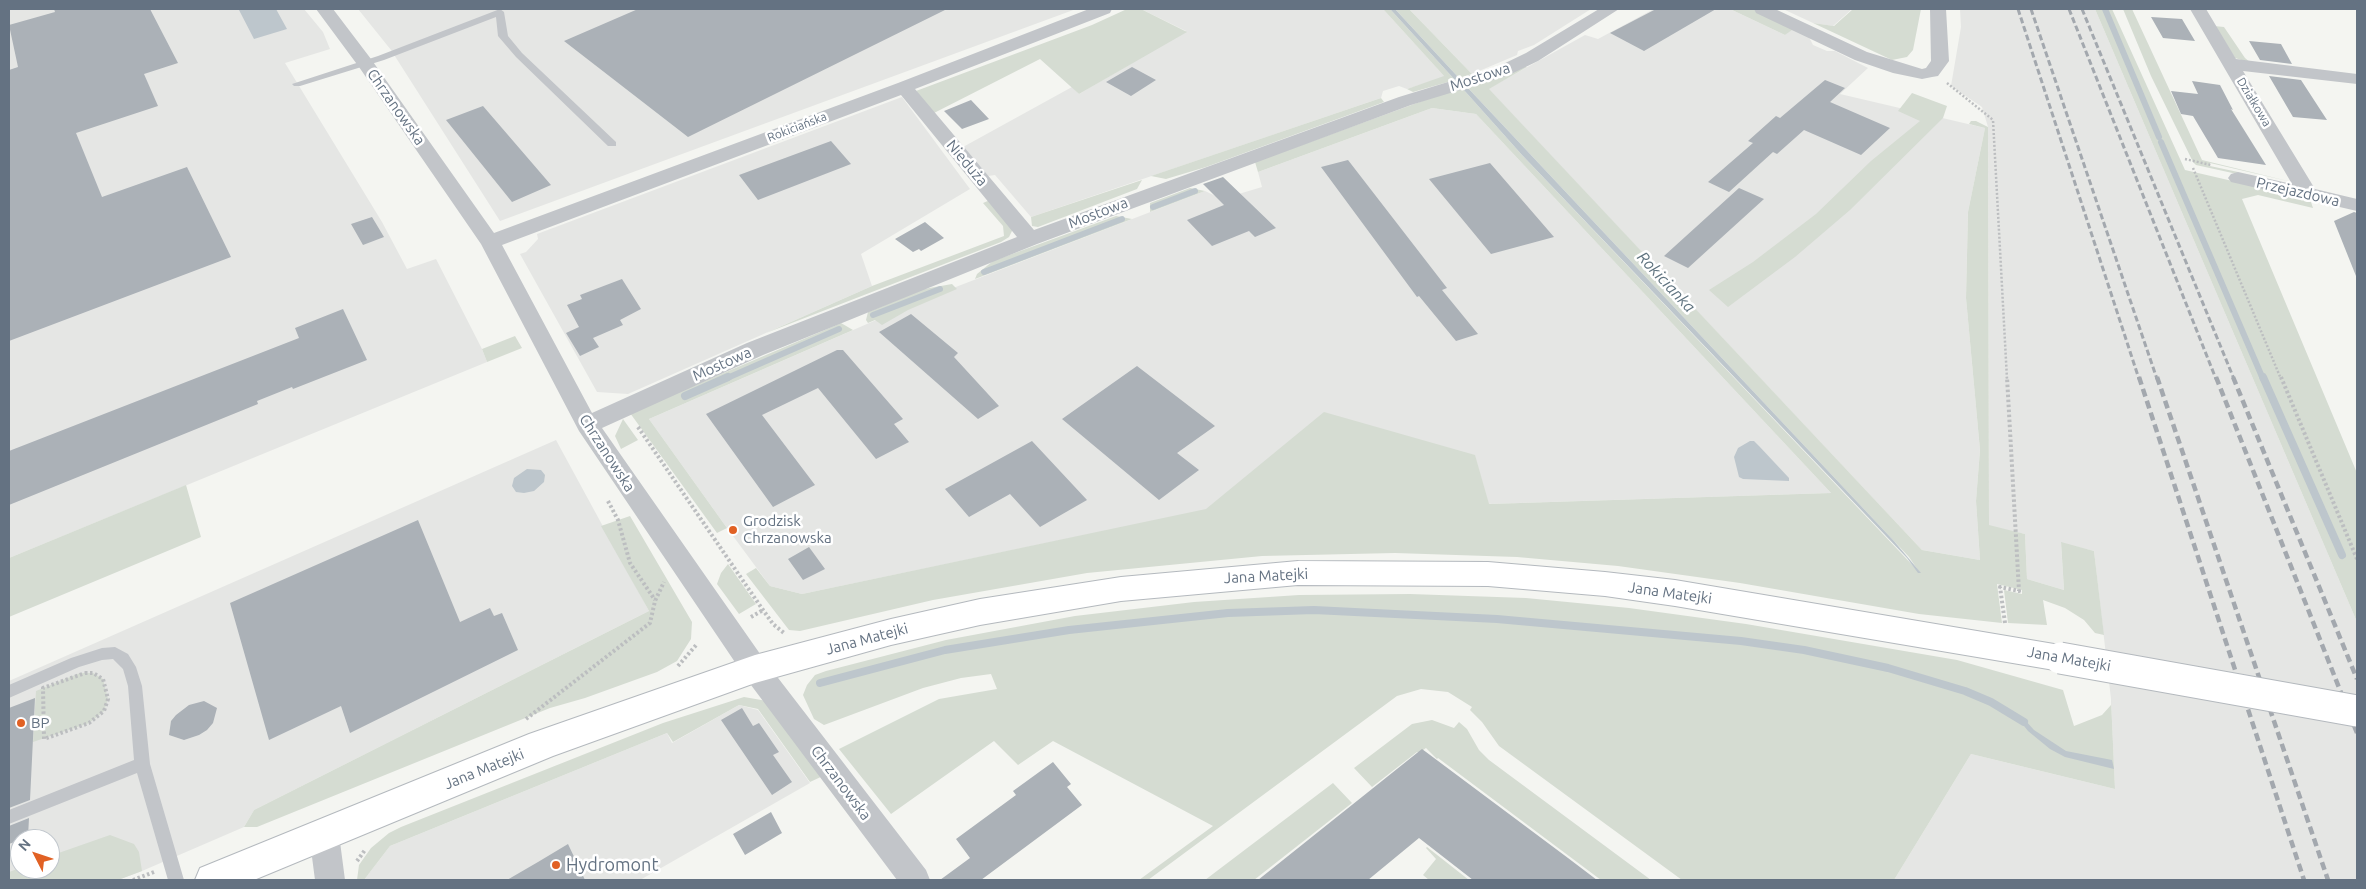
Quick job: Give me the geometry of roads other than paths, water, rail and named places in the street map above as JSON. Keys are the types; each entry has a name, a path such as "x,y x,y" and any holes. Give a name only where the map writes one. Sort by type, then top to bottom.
{"street":[{"name":"Chrzanowska","path":"324,9 365,63 490,242 587,425 676,557 755,669 914,880"},
{"name":"Rokiciańska","path":"490,242 904,87 1104,9"},
{"name":"Mostowa","path":"587,425 791,334 1030,239 1246,158 1519,64 1611,9"},
{"path":"1762,9 1861,56 1899,69 1922,74 1932,72 1940,62 1938,9"},
{"name":"Działkowa","path":"2198,10 2308,194"},
{"path":"2231,64 2357,79"},
{"name":"Nieduża","path":"904,87 1030,239"},
{"name":"Przejazdowa","path":"2238,178 2357,205"},
{"name":"Jana Matejki","path":"213,880 541,745 649,704 755,669 891,632 980,612 1120,589 1238,577 1362,572 1488,574 1605,584 1746,603 2357,710"},
{"path":"324,834 330,880"}],"lane":[{"path":"297,84 365,63 502,10 503,36 519,55 612,144"},
{"path":"9,692 76,662 102,654 115,653 123,658 129,666 135,686 142,764 176,880"},
{"path":"9,817 142,764"}],"waterway":[{"path":"2105,9 2159,137"},
{"path":"2161,142 2263,379"},
{"path":"1153,207 1195,191"},
{"path":"984,272 1122,219"},
{"path":"873,315 940,289"},
{"path":"725,379 839,329"},
{"path":"685,396 728,377"},
{"path":"2263,377 2342,555"},
{"path":"820,683 945,650 1069,630 1228,613 1314,610 1497,619 1741,641 1804,650 1888,668 1965,691 1991,702 2024,722"}],"railway":[{"path":"2018,9 2139,379"},
{"path":"2031,9 2157,379"},
{"path":"2069,9 2216,379"},
{"path":"2082,9 2234,379"},
{"path":"2139,377 2304,880"},
{"path":"2157,377 2328,880"},
{"path":"2216,377 2357,733"},
{"path":"2233,377 2357,679"}],"place":[{"name":"Grodzisk Chrzanowska","path":"733,530"},
{"name":"BP","path":"21,723"},
{"name":"Hydromont","path":"556,865"}],"water label":[{"name":"Rokicianka","path":"1666,282"}]}
